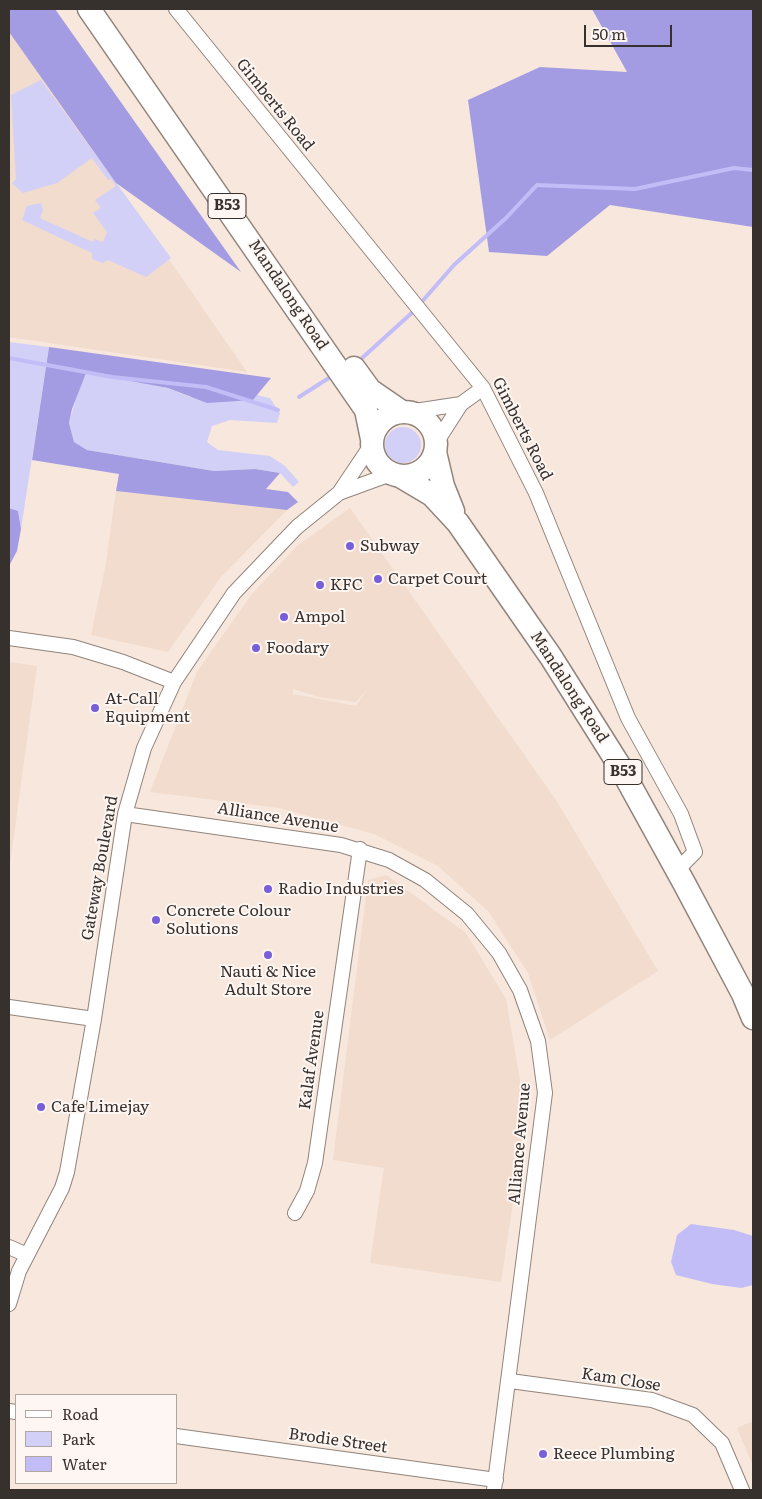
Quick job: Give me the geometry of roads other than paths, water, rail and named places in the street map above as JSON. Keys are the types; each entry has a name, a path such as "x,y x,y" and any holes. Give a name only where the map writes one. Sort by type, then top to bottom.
{"main road":[{"name":"Mandalong Road","path":"89,9 366,410 372,441"},
{"name":"Mandalong Road","path":"103,9 370,390 405,412"},
{"path":"372,441 381,422 393,414 405,412"},
{"name":"B53","path":"405,412 424,419 431,427 436,447"},
{"name":"B53","path":"372,441 378,463 396,475"},
{"name":"Mandalong Road","path":"436,447 443,486 458,523"},
{"path":"396,475 408,476 421,472 428,466 436,447"},
{"name":"Mandalong Road","path":"396,475 432,495 458,523 551,657 609,748 677,870 743,994 753,1018"}],"street":[{"name":"Gimberts Road","path":"176,9 483,388 536,493 628,718 681,814 695,852 677,870"},
{"path":"436,447 461,404 483,388"},
{"path":"405,412 461,404"},
{"name":"Gateway Boulevard","path":"339,494 372,441"},
{"name":"Gateway Boulevard","path":"9,1304 19,1271 62,1188 67,1172 94,1019 125,814 144,748 174,682 234,593 297,527 339,494 396,475"},
{"path":"9,638 73,648 123,662 174,682"},
{"name":"Alliance Avenue","path":"125,814 360,849 389,860 425,880 467,914 499,953 520,990 538,1041 546,1093 495,1485"},
{"name":"Kalaf Avenue","path":"295,1213 307,1191 315,1163 360,849"},
{"path":"9,1007 94,1019"},
{"path":"9,1246 27,1255"},
{"name":"Kam Close","path":"510,1381 652,1400 693,1415 722,1443 742,1490"},
{"name":"Brodie Street","path":"178,1436 495,1485"}],"water":[{"path":"691,1224 734,1230 753,1236 753,1285 741,1288 712,1284 676,1275 671,1262 677,1235"}],"waterway":[{"path":"419,305 454,265 506,218 537,185 635,189 734,168 753,170"},
{"path":"361,359 415,310"},
{"path":"9,358 112,377 206,387 278,410"},
{"path":"299,397 332,376"}],"place":[{"name":"Subway","path":"350,546"},
{"name":"Carpet Court","path":"378,579"},
{"name":"KFC","path":"320,585"},
{"name":"Ampol","path":"284,617"},
{"name":"Foodary","path":"256,648"},
{"name":"At-Call Equipment","path":"95,708"},
{"name":"Radio Industries","path":"268,889"},
{"name":"Concrete Colour Solutions","path":"156,920"},
{"name":"Nauti & Nice Adult Store","path":"268,955"},
{"name":"Cafe Limejay","path":"41,1107"},
{"name":"Reece Plumbing","path":"543,1454"}]}
